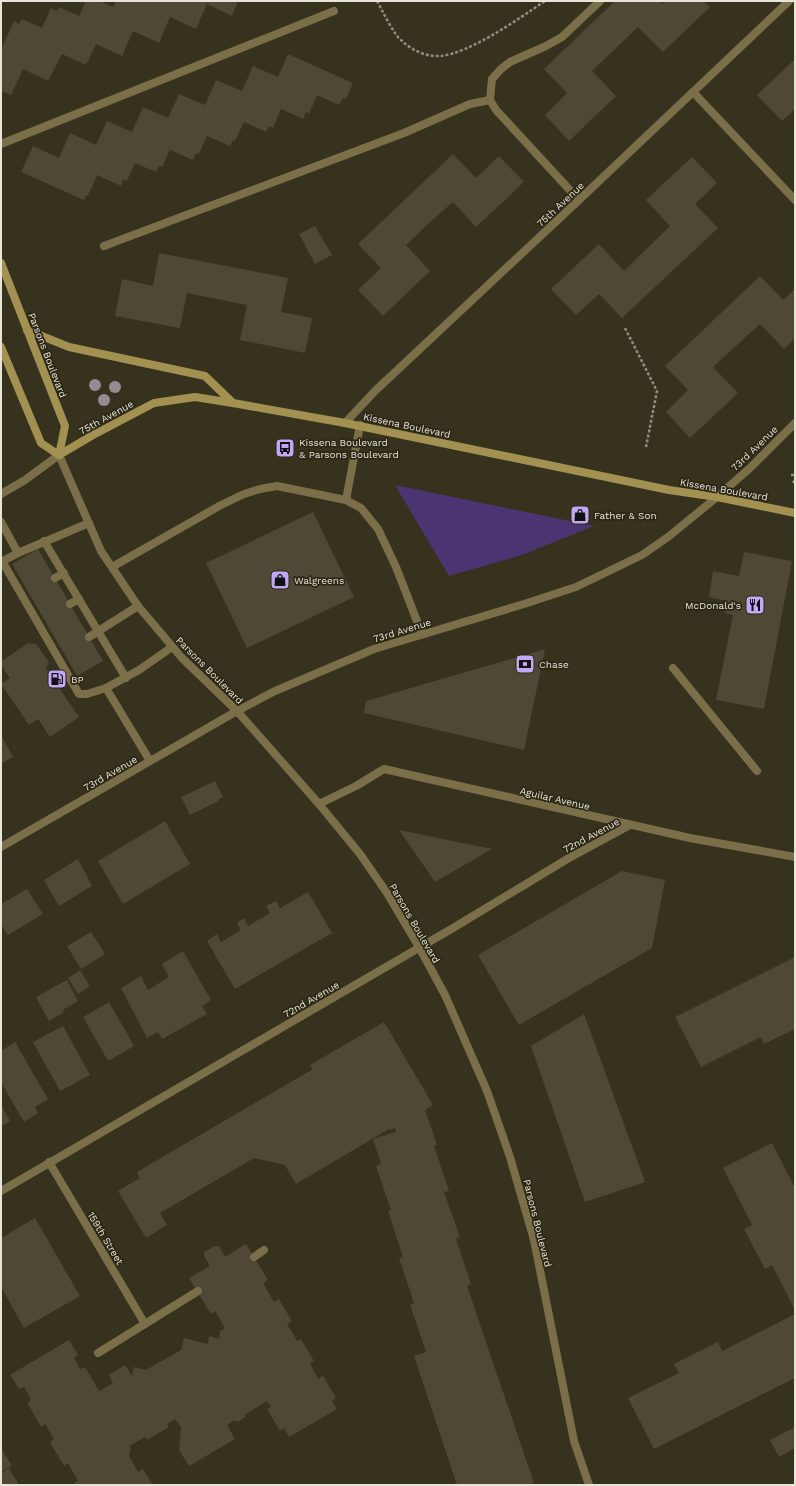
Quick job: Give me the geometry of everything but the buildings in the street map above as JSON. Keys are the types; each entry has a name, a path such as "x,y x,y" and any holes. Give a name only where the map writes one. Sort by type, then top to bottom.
{"main road":[{"name":"Parsons Boulevard","path":"1,263 65,426 59,456"},
{"path":"27,330 69,347 205,376 233,403"},
{"path":"1,347 41,443 59,456"},
{"name":"75th Avenue","path":"59,456 93,435 154,403 195,397 233,403"},
{"name":"Kissena Boulevard","path":"233,403 346,423 669,490 717,497 795,513"}],"street":[{"path":"579,200 496,110 490,100 492,79 510,62 546,46 562,36 600,1"},
{"name":"75th Avenue","path":"346,423 375,391 788,1"},
{"path":"1,144 334,11"},
{"path":"693,92 795,200"},
{"path":"104,246 404,134 470,104 490,100"},
{"name":"73rd Avenue","path":"1,847 237,711 275,691 374,649 576,587 642,555 668,537 717,497 750,468 795,423"},
{"path":"346,500 360,426"},
{"name":"75th Avenue","path":"1,494 25,480 59,456"},
{"name":"Parsons Boulevard","path":"59,456 101,551 138,606 172,647 237,711 319,804 360,854 383,887 445,995 487,1091 510,1157 534,1240 574,1441 589,1485"},
{"path":"112,567 221,505 244,494 260,489 277,486 346,500 361,508 378,529 396,567 422,634"},
{"path":"1,522 18,552"},
{"path":"89,523 18,552 2,562 25,594 59,652 78,694 87,694 106,688 139,670 172,647"},
{"path":"44,541 126,678"},
{"path":"55,578 64,573"},
{"path":"70,604 79,599"},
{"path":"89,637 138,606"},
{"path":"673,668 756,771"},
{"path":"106,688 150,761"},
{"name":"Aguilar Avenue","path":"319,804 356,786 384,769 630,825 754,851 795,857"},
{"name":"72nd Avenue","path":"1,1191 419,948 569,858 630,825"},
{"name":"159th Street","path":"49,1162 145,1324"},
{"path":"254,1256 264,1250"},
{"path":"98,1353 198,1291"}],"path":[{"path":"377,1 400,40 422,54 439,56 455,53 478,42 511,24 545,1"},
{"path":"625,328 657,391 646,447"},
{"path":"790,475 795,476"}],"shaded area":[{"path":"395,485 594,526 519,556 449,576"}],"place":[{"name":"Kissena Boulevard & Parsons Boulevard","path":"285,448"},
{"name":"Father & Son","path":"580,515"},
{"name":"Walgreens","path":"280,580"},
{"name":"McDonald's","path":"755,605"},
{"name":"Chase","path":"525,664"},
{"name":"BP","path":"57,679"}]}
